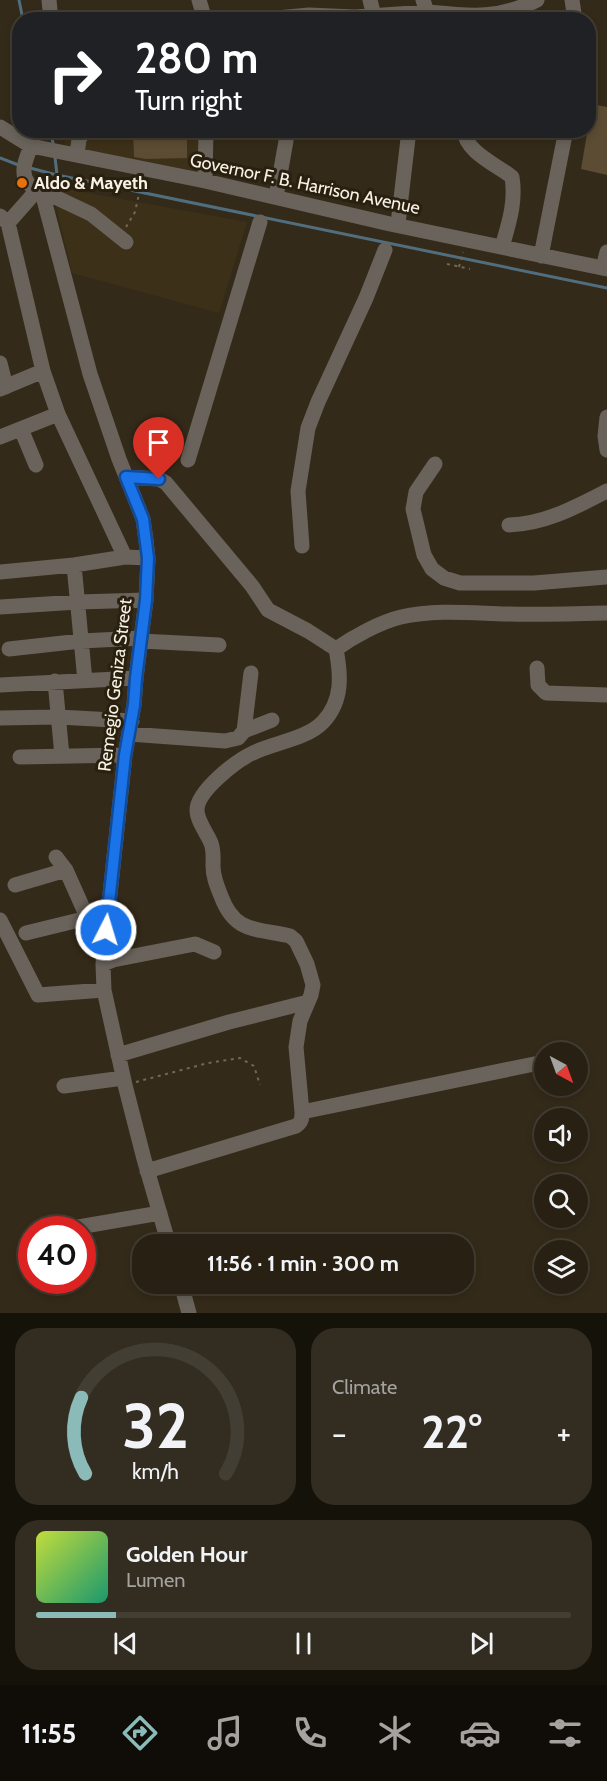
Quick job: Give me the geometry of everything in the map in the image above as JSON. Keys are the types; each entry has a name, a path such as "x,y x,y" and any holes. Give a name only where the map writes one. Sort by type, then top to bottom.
{"street":[{"path":"508,12 537,0"},
{"path":"395,12 425,6 452,12"},
{"name":"Governor F. B. Harrison Avenue","path":"0,127 27,159 77,155 143,173 206,182 605,269"},
{"path":"77,155 80,138"},
{"path":"206,138 206,182"},
{"path":"398,224 408,138"},
{"path":"465,138 483,158 512,177 513,208 502,247"},
{"path":"541,256 564,138"},
{"path":"276,198 286,141"},
{"name":"Remegio Geniza Street","path":"27,159 26,181 38,189 43,196 90,374 143,519 148,558 146,600 125,755 108,913 104,990 124,1082 167,1234"},
{"path":"123,240 91,214 38,189 4,219 44,371 58,414 125,557"},
{"path":"188,460 260,222"},
{"path":"302,546 298,491 308,428 385,250"},
{"path":"605,269 607,252"},
{"path":"0,363 3,388 44,371"},
{"path":"0,437 58,414"},
{"path":"607,417 605,436 607,450"},
{"path":"21,429 36,465"},
{"path":"435,464 416,492 413,509 424,555 432,569 444,578 460,583 534,583 607,577"},
{"path":"126,477 159,479 166,483 252,586 268,610 336,649"},
{"path":"509,525 524,524 568,511 607,490"},
{"path":"0,572 74,565 125,557 148,558"},
{"path":"74,565 85,681"},
{"path":"0,608 146,600"},
{"path":"336,649 348,640 385,622 414,615 449,612 544,615 607,613"},
{"path":"9,649 81,641 141,639 219,645"},
{"path":"147,1170 296,1126 302,1119 296,1047 300,1021 313,985 311,975 296,941 290,936 249,928 229,915 215,882 212,846 197,811 198,803 208,787 251,753 310,732 322,724 330,714 340,687 336,649"},
{"path":"537,668 538,685 546,693 607,695"},
{"path":"244,731 251,673"},
{"path":"0,685 136,678"},
{"path":"55,681 62,756"},
{"path":"0,718 58,717 225,741 238,738 244,731 272,720"},
{"path":"20,757 125,755"},
{"path":"15,885 61,864 87,917"},
{"path":"26,933 108,913"},
{"path":"0,920 38,995 104,990"},
{"path":"104,964 113,960 195,944 214,952"},
{"path":"118,1055 229,1022 308,1002"},
{"path":"302,1112 534,1064"},
{"path":"64,1086 124,1082"},
{"path":"96,1224 160,1213"},
{"path":"184,1294 189,1313"}],"path":[{"path":"123,240 135,213 143,173"},
{"path":"459,266 464,249"},
{"path":"447,264 470,269"},
{"path":"124,1082 208,1063 240,1059 254,1066 260,1085"}],"shaded area":[{"path":"64,138 199,138 199,176 65,145"},
{"path":"51,186 247,222 219,313 72,273"}],"building":[{"path":"596,105 607,107 607,175 581,169 586,138 596,138"},
{"path":"133,138 187,138 187,158 134,157"}],"waterway":[{"path":"19,0 21,12"},
{"path":"52,138 53,143"},
{"path":"55,157 57,175"},
{"path":"0,158 21,166"},
{"path":"30,168 607,288"}],"place":[{"name":"Aldo & Mayeth","path":"22,183"}],"route":[{"path":"106,930 125,755 134,705 146,600 148,558 143,519 126,477 159,479"}]}
